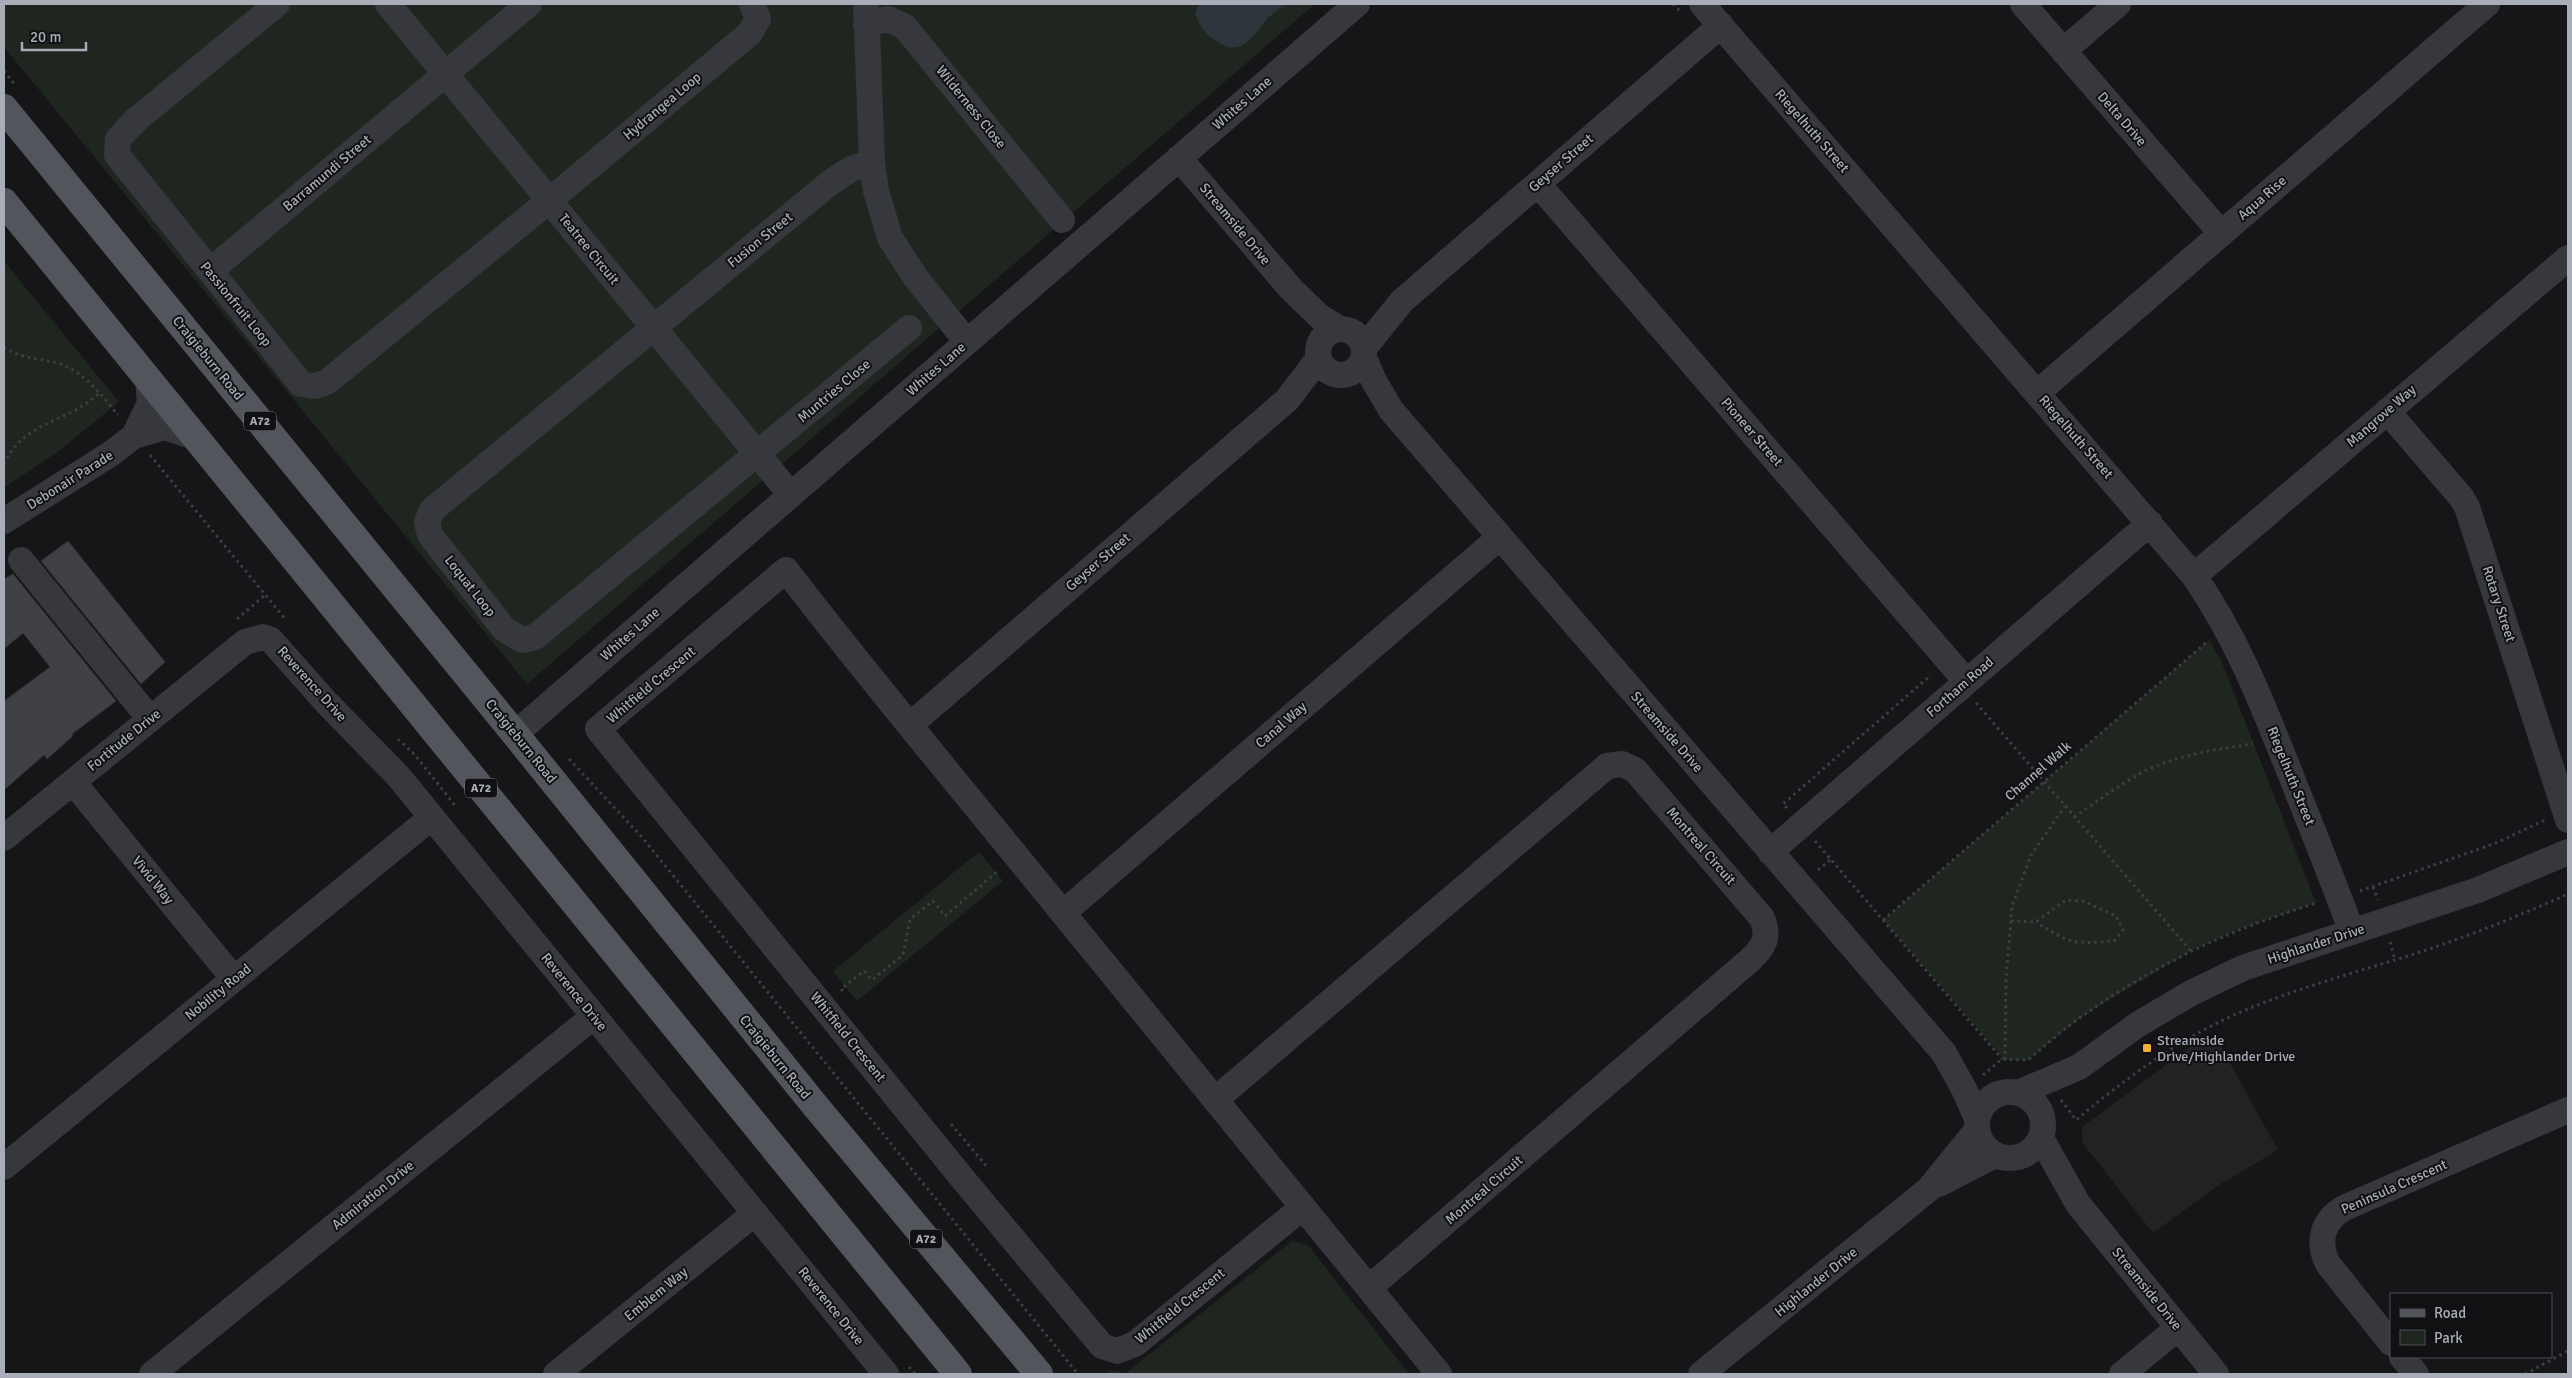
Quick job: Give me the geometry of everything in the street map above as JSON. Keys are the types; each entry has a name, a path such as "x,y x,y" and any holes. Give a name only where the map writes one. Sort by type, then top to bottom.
{"main road":[{"name":"Craigieburn Road","path":"4,108 515,734 813,1103 1039,1374"},
{"name":"A72","path":"4,202 958,1374"}],"street":[{"name":"Passionfruit Loop","path":"277,4 136,120 118,139 117,155 301,384 315,386 327,382 550,200"},
{"name":"Teatree Circuit","path":"388,4 444,75 550,200 791,495"},
{"path":"444,75 529,4"},
{"name":"Hydrangea Loop","path":"550,200 750,33 758,19 752,4"},
{"name":"Whites Lane","path":"515,734 1357,4"},
{"name":"Riegelhuth Street","path":"1702,4 1712,33 2037,393 2194,576 2220,614 2247,668 2352,932"},
{"name":"Delta Drive","path":"2023,4 2221,233"},
{"path":"2063,51 2118,4"},
{"name":"Aqua Rise","path":"2037,393 2487,4"},
{"path":"866,14 872,162 876,191 890,238 916,278 967,342"},
{"name":"Wilderness Close","path":"866,14 888,19 905,27 1062,220"},
{"name":"Geyser Street","path":"1354,341 1712,33"},
{"name":"Barramundi Street","path":"210,271 444,75"},
{"name":"Streamside Drive","path":"1179,158 1291,289 1320,317 1354,341 1391,410 1944,1053 1966,1091 1977,1125"},
{"name":"Fusion Street","path":"653,327 831,182 852,169 872,162"},
{"name":"Pioneer Street","path":"1538,184 1958,688"},
{"name":"Mangrove Way","path":"2194,576 2568,258"},
{"name":"Streamside Drive","path":"1291,289 1329,364 1391,410"},
{"name":"Loquat Loop","path":"653,327 432,510 427,522 430,535 504,628 522,640 535,637 758,454"},
{"name":"Muntries Close","path":"758,454 909,328"},
{"path":"1326,335 1354,341 1356,370 1329,364 1326,335"},
{"name":"Geyser Street","path":"910,725 1329,364"},
{"path":"134,436 150,403 148,379"},
{"name":"Rotary Street","path":"2387,411 2461,497 2467,507 2568,820"},
{"path":"134,436 165,427 195,437"},
{"name":"Debonair Parade","path":"4,521 112,453 134,436"},
{"name":"Fortham Road","path":"1770,852 2150,523"},
{"name":"Canal Way","path":"1063,913 1500,537"},
{"path":"21,560 150,719"},
{"name":"Whitfield Crescent","path":"1303,1207 1134,1344 1117,1351 1102,1346 958,1173 598,729 786,570 850,653 910,725 1215,1100 1303,1207 1439,1374"},
{"name":"Reverence Drive","path":"245,642 263,637 278,646 325,702 394,771 886,1374"},
{"name":"Fortitude Drive","path":"4,838 245,642"},
{"name":"Montreal Circuit","path":"1215,1100 1607,766 1622,764 1635,770 1762,918 1767,935 1765,945 1750,960 1369,1288"},
{"name":"Vivid Way","path":"73,782 234,979"},
{"name":"Nobility Road","path":"4,1167 432,817"},
{"name":"Highlander Drive","path":"2007,1094 2079,1067 2136,1025 2191,993 2243,968 2352,932 2386,923 2478,890 2568,852"},
{"name":"Admiration Drive","path":"152,1374 594,1016"},
{"name":"Streamside Drive","path":"1944,1053 2007,1094"},
{"name":"Highlander Drive","path":"2041,1127 2079,1067"},
{"path":"2007,1094 2032,1102 2041,1127 2029,1153 2008,1156 1986,1149 1977,1125 1987,1100 2007,1094"},
{"name":"Peninsula Crescent","path":"2390,1341 2328,1264 2322,1251 2321,1241 2329,1220 2344,1208 2568,1110"},
{"name":"Highlander Drive","path":"1702,1374 1930,1189 1977,1125"},
{"name":"Streamside Drive","path":"2041,1127 2078,1204 2216,1374"},
{"name":"Streamside Drive","path":"2008,1156 2078,1204"},
{"name":"Highlander Drive","path":"1930,1189 2008,1156"},
{"name":"Emblem Way","path":"556,1374 755,1213"},
{"path":"2122,1374 2178,1328"},
{"path":"2403,1358 2416,1374"}],"path":[{"path":"1673,4 1712,33"},
{"path":"4,464 14,447 29,434 49,420 87,405 99,393"},
{"name":"Channel Walk","path":"1883,920 2209,640 2213,647"},
{"path":"2065,806 2031,855 2012,906 2006,979 2003,1060 1784,804 1932,675 1958,688 1961,709 1973,700 2191,951"},
{"path":"2249,735 2256,753"},
{"path":"2074,817 2125,782 2147,771 2178,759 2253,744"},
{"path":"641,836 1078,1374"},
{"path":"845,994 842,989 864,971 872,980 903,955 910,919 933,901 945,916 999,871"},
{"path":"2313,894 2316,903"},
{"path":"2076,1120 2128,1078 2171,1049 2249,1008 2299,989 2469,935 2568,894"},
{"path":"2011,921 2036,922 2074,943 2114,941 2123,930 2116,916 2083,901 2066,900 2036,922"},
{"path":"949,1121 993,1174"},
{"path":"2526,1374 2568,1350"}],"shaded area":[{"path":"1199,4 1287,4 1268,18 1246,43 1233,48 1216,41 1203,29 1195,13"},
{"path":"2217,1040 2278,1150 2219,1185 2153,1233 2082,1142 2082,1127 2192,1046"}],"green space":[{"path":"4,4 1315,4 527,684 4,47"},
{"path":"4,261 119,402 56,453 4,488"},
{"path":"2209,640 2221,660 2316,903 2242,928 2191,951 2083,1016 2028,1060 2005,1060 1883,920"},
{"path":"979,852 1003,881 857,1001 833,971"},
{"path":"1292,1241 1308,1245 1409,1374 1109,1374 1109,1370 1126,1373"}],"building":[{"path":"68,541 165,662 141,684 41,561"},
{"path":"13,574 116,701 72,734 73,736 47,759 44,755 4,790 4,701 50,667 23,633 4,649 4,579"}],"place":[{"name":"Streamside Drive/Highlander Drive","path":"2147,1048"}]}
